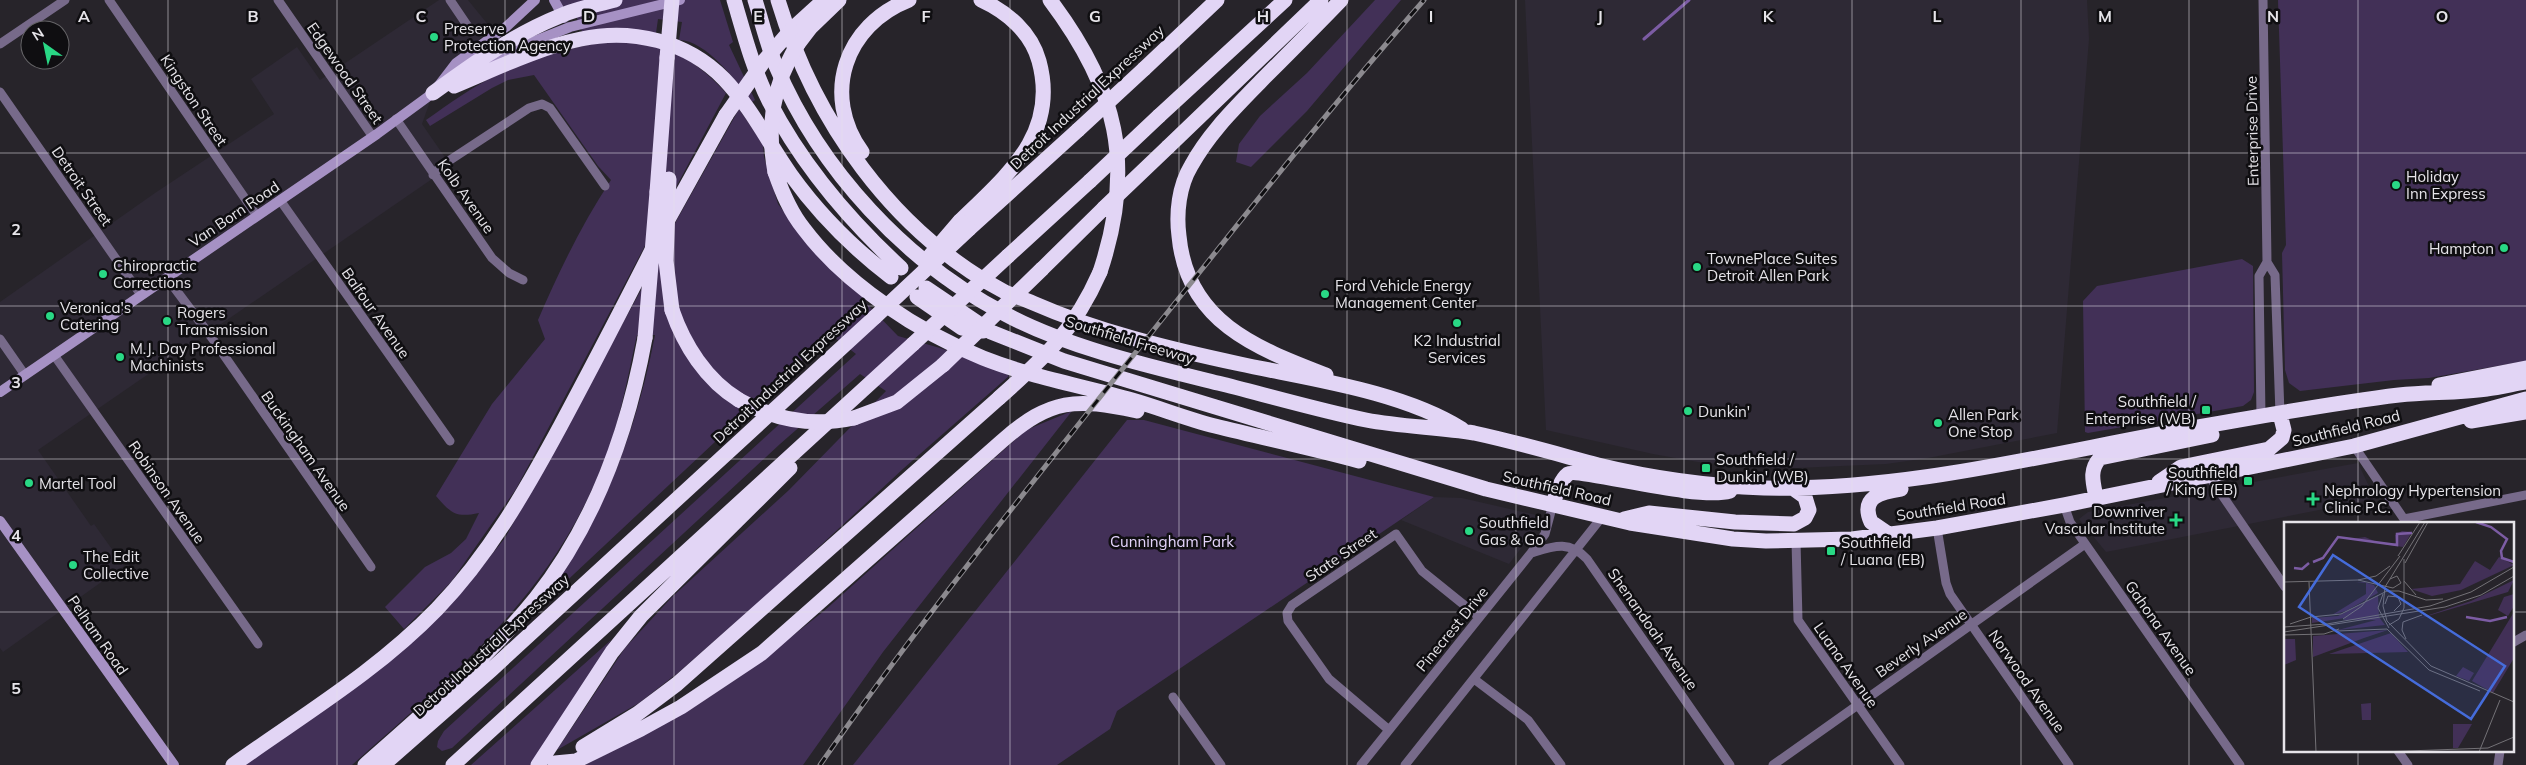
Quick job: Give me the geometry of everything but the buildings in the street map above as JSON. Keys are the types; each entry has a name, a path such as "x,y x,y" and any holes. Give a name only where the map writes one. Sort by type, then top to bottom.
{"highway":[{"path":"433,93 486,54 519,34 566,21 615,0"},
{"path":"365,765 478,662 536,597 565,556 585,520 618,446 637,381 645,338 672,0"},
{"path":"454,86 540,51 581,39 609,35 635,35 659,40 684,50 708,65 725,80 816,206 870,261 896,272 841,208 797,147 769,101 749,53 734,0"},
{"name":"Southfield Freeway","path":"755,0 778,70 818,141 860,200 904,244 955,283 1007,315 1072,343 1189,376 1368,420 1468,432 1534,447"},
{"path":"778,0 786,28 805,73 831,122 871,180 927,238 1006,292 1063,316 1149,342 1237,364 1352,388 1440,415 1468,432"},
{"path":"233,765 355,680 400,644 458,586 484,553 527,488 687,183 726,115 764,61 791,30 824,0"},
{"path":"839,0 811,27 798,44 779,82 773,102 770,126 771,150 776,172 791,210 818,246 841,270 868,292 917,324 984,358 1214,426"},
{"path":"908,0 894,6 876,18 851,50 844,68 842,86 847,124 880,178 917,220 973,265 1024,299"},
{"path":"964,225 1019,160 1041,118 1044,95 1043,79 1037,56 1027,36 1012,19 981,0"},
{"path":"554,764 637,714 677,684 999,398 1049,351 1071,327 1088,300 1108,248 1116,206 1118,178 1116,137 1110,108 1098,76 1084,49 1050,0"},
{"name":"Detroit Industrial Expressway","path":"383,765 491,670 903,291 964,225 1078,130 1217,0"},
{"path":"453,765 1285,0"},
{"path":"666,82 669,114 666,279 670,302 679,330 688,347 725,392 754,408 795,420 823,422 854,418 889,406 913,391 943,365 1321,0"},
{"path":"1341,0 1219,125 1200,150 1189,168 1183,186 1178,228 1184,267 1195,289 1216,317 1249,342 1346,382 1352,388"},
{"path":"922,292 962,328 991,332 1064,361 1486,490"},
{"name":"Southfield Road","path":"1534,447 1627,470 1746,486 1843,486 1906,480 2019,462 2254,418 2402,394 2482,375 2526,368"},
{"name":"Southfield Road","path":"2402,394 2488,389 2526,382"},
{"name":"Southfield Road","path":"1486,490 1553,504 1602,517 1733,539 1796,541 1852,539 1937,528 2064,505 2096,496 2209,476 2354,446 2526,399"},
{"path":"554,764 576,761 641,729 681,707 762,653 1002,441 1037,415 1060,405 1104,404 1285,441 1467,492 1486,490"},
{"name":"Southfield Road","path":"2418,429 2526,412"},
{"path":"2156,485 2181,467 2269,449 2282,438 2284,430 2280,414"},
{"path":"2096,496 2092,471 2094,464 2100,458 2213,435 2254,418"},
{"path":"538,765 612,652 641,616 786,474 806,442"},
{"path":"1890,535 1877,528 1868,515 1870,502 1877,495 1885,492 1964,479 2019,462"},
{"path":"1553,504 1568,474 1579,471 1642,486 1696,494 1727,492 1746,486"},
{"path":"1618,520 1650,513 1735,522 1794,524 1805,518 1808,506 1801,493 1791,487"}],"main road":[{"name":"Van Born Road","path":"433,93 456,63 506,27 534,0"},
{"path":"554,0 566,21"},
{"name":"Van Born Road","path":"0,392 373,137 433,93 454,86 566,21 680,0"},
{"name":"Pelham Road","path":"0,521 174,765"}],"street":[{"path":"0,44 65,0"},
{"name":"Kingston Street","path":"109,0 257,216"},
{"name":"Edgewood Street","path":"278,0 373,137"},
{"path":"450,0 472,31"},
{"name":"Enterprise Drive","path":"2254,418 2259,276 2267,262 2263,0"},
{"name":"Detroit Street","path":"0,92 141,295"},
{"path":"433,175 441,166 536,104 542,104 550,108 606,186"},
{"name":"Kolb Avenue","path":"396,119 492,258 509,273 523,280"},
{"name":"Balfour Avenue","path":"280,200 450,442"},
{"name":"Enterprise Drive","path":"2267,262 2275,275 2280,414"},
{"name":"Buckingham Avenue","path":"167,278 212,338 370,567"},
{"path":"0,339 25,375"},
{"name":"Robinson Avenue","path":"54,355 258,644"},
{"path":"2354,446 2406,521 2526,495"},
{"path":"2209,476 2284,586"},
{"name":"Pinecrest Drive","path":"1361,765 1532,553 1545,534 1553,504"},
{"name":"Gahona Avenue","path":"2064,505 2070,522 2240,765"},
{"path":"1405,765 1578,550 1602,517"},
{"name":"Norwood Avenue","path":"1937,528 1947,588 2069,765"},
{"name":"State Street","path":"1389,730 1328,679 1288,621 1289,610 1301,599 1396,534 1422,571 1479,617"},
{"name":"Luana Avenue","path":"1796,541 1798,620 1900,765"},
{"name":"Beverly Avenue","path":"1773,765 2085,544"},
{"path":"1532,553 1557,547 1578,550"},
{"name":"Shenandoah Avenue","path":"1578,550 1600,577 1730,765"},
{"path":"2514,642 2526,635"},
{"path":"1474,679 1528,720 1561,765"},
{"path":"1173,697 1221,765"},
{"path":"2399,752 2408,765"},
{"path":"2498,765 2500,752"}],"shaded area":[{"path":"439,0 468,0 490,27 433,93 422,124 451,166 38,450 91,526 94,524 124,566 3,652 0,648 0,302 155,193 274,114 251,79 297,47 320,80"},
{"path":"1525,0 2087,0 2089,39 2057,433 1928,458 1886,464 1797,468 1745,467 1698,462 1546,430"},
{"path":"2358,463 2375,499 2106,552 2079,519 2088,512"},
{"path":"1434,497 1462,498 1536,515 1539,525 1509,564 1401,520"}],"green space":[{"path":"559,0 720,0 733,42 729,45 755,100 752,102 710,54 689,42 679,40 682,22 658,19 656,33 583,34 573,8 563,6"},
{"path":"1375,0 1401,0 1307,111 1251,167 1236,162 1239,144 1260,116 1307,73"},
{"path":"2278,0 2526,0 2526,361 2429,378 2394,380 2300,391 2289,383 2285,370 2282,253 2286,245"},
{"path":"606,41 642,43 673,52 700,68 726,93 516,489 451,582 404,629 385,607 425,567 451,553 466,539 479,513 464,515 454,513 436,496 492,404 545,339 538,320 572,248 611,180 598,166 534,75 508,80 430,126 426,120 471,89 513,67 552,54"},
{"path":"739,109 763,144 764,157 778,204 816,254 864,296 865,302 898,336 940,348 1002,370 1009,376 904,468 779,584 679,672 639,703 557,750 625,648 672,597 789,490 886,391 860,374 780,444 452,748 442,751 437,747 444,731 856,354 830,334 541,605 539,603 571,558 600,507 629,435 644,385 655,335 637,335 616,426 606,456 585,504 560,548 531,589 499,626 465,662 352,765 244,765 459,595 505,538 641,290 674,225"},
{"path":"2242,259 2253,266 2254,392 2251,400 2243,406 2085,432 2083,301 2097,286"},
{"path":"1072,411 883,652 803,765 585,765 694,707 745,673 824,611 1026,430"},
{"name":"Cunningham Park","path":"1127,420 1144,420 1434,497 1117,711 1110,729 1057,765 853,765"},
{"path":"611,640 536,762 531,765 471,765"}],"waterway":[{"path":"1644,39 1689,0"}],"railway":[{"path":"820,765 892,664 1005,517 1270,184 1424,0"}],"place":[{"name":"Preserve Protection Agency","path":"434,37"},
{"name":"Holiday Inn Express","path":"2396,185"},
{"name":"Hampton","path":"2504,248"},
{"name":"TownePlace Suites Detroit Allen Park","path":"1697,267"},
{"name":"Chiropractic Corrections","path":"103,274"},
{"name":"Ford Vehicle Energy Management Center","path":"1325,294"},
{"name":"Veronica's Catering","path":"50,316"},
{"name":"Rogers Transmission","path":"167,321"},
{"name":"K2 Industrial Services","path":"1457,323"},
{"name":"M.J. Day Professional Machinists","path":"120,357"},
{"name":"Southfield / Enterprise (WB)","path":"2206,410"},
{"name":"Dunkin'","path":"1688,411"},
{"name":"Allen Park One Stop","path":"1938,423"},
{"name":"Southfield / Dunkin' (WB)","path":"1706,468"},
{"name":"Southfield / King (EB)","path":"2248,481"},
{"name":"Martel Tool","path":"29,483"},
{"name":"Nephrology Hypertension Clinic P.C.","path":"2313,499"},
{"name":"Downriver Vascular Institute","path":"2176,520"},
{"name":"Southfield Gas & Go","path":"1469,531"},
{"name":"Southfield / Luana (EB)","path":"1831,551"},
{"name":"The Edit Collective","path":"73,565"}]}
